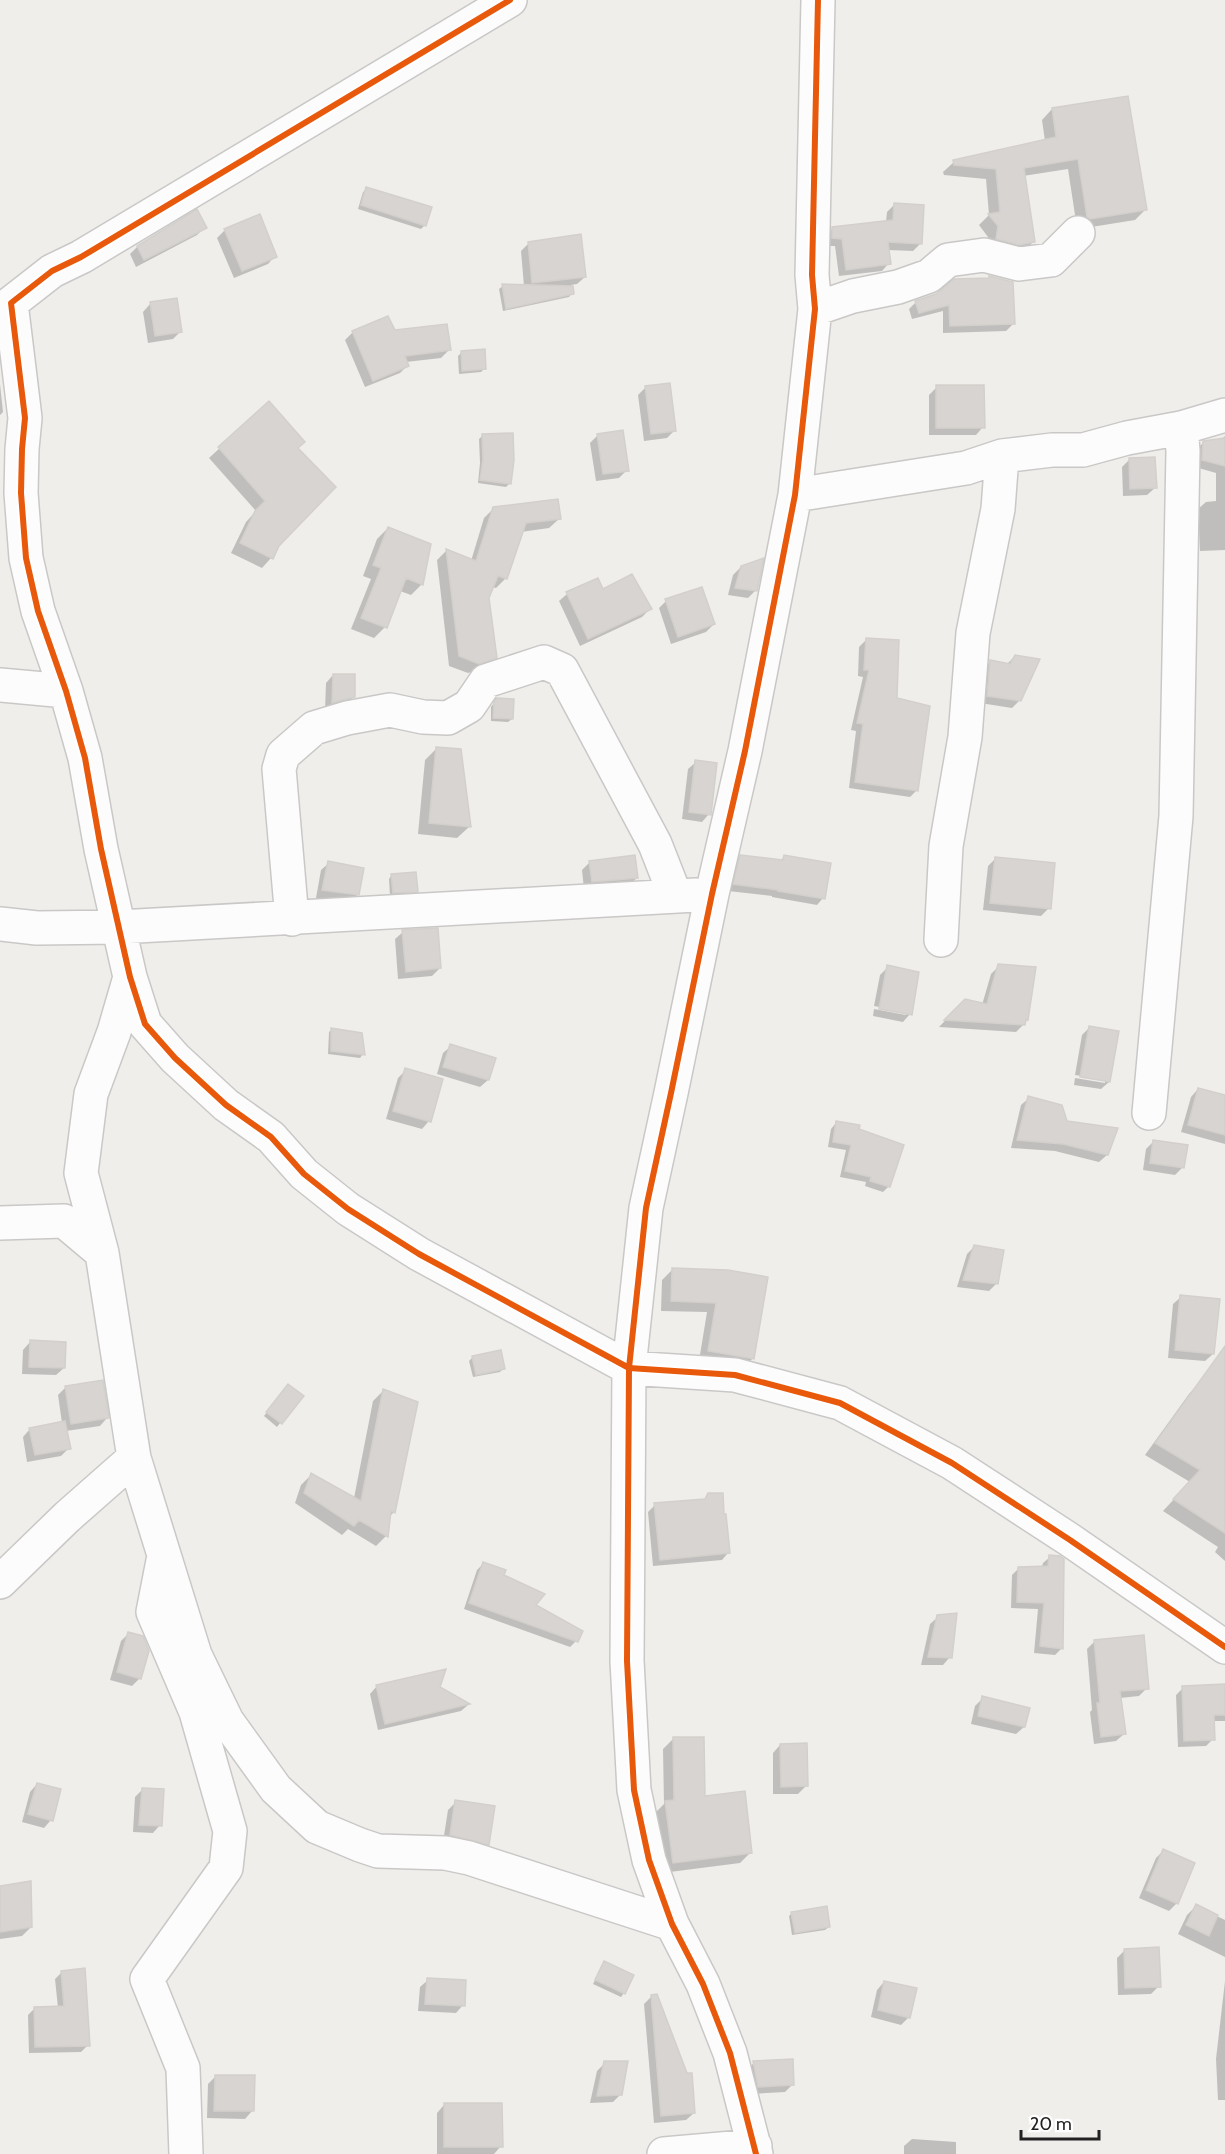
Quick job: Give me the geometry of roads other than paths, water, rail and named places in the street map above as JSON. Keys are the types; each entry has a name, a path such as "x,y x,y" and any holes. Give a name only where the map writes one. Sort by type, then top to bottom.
{"street":[{"path":"510,0 81,257 52,271 11,303 25,418 21,493 26,558 38,611 66,691 85,758 101,849 130,977 145,1024 175,1059 226,1105 271,1137 304,1174 348,1209 419,1254 629,1368 735,1376 840,1402 952,1463 1070,1540 1225,1647"},
{"path":"664,2154 755,2150 730,2053 703,1984 672,1924 650,1860 634,1790 627,1661 629,1368 646,1208 712,894 745,751 795,495 815,309 813,275 818,0"},
{"path":"815,309 853,296 898,287 929,276 948,260 984,255 1019,264 1051,260 1078,233"},
{"path":"795,495 966,468 1002,456 1052,450 1083,450 1127,438 1181,428 1225,415"},
{"path":"1149,1113 1176,816 1183,452 1181,428"},
{"path":"941,940 946,846 965,736 973,633 998,509 1002,456"},
{"path":"292,918 279,769 283,755 314,728 347,718 390,710 423,717 448,718 469,706 486,681 544,662 562,670 655,844 675,895"},
{"path":"0,685 66,691"},
{"path":"0,924 37,928 119,927 712,894"},
{"path":"130,977 114,1032 91,1094 81,1173 102,1253 134,1458 195,1655 227,1721 276,1789 318,1827 378,1851 445,1853 469,1858 672,1924"},
{"path":"0,1223 64,1221 102,1253"},
{"path":"0,1582 67,1517 134,1458"},
{"path":"164,1556 153,1612 196,1712 230,1831 226,1868 147,1979 183,2068 186,2154"}]}
